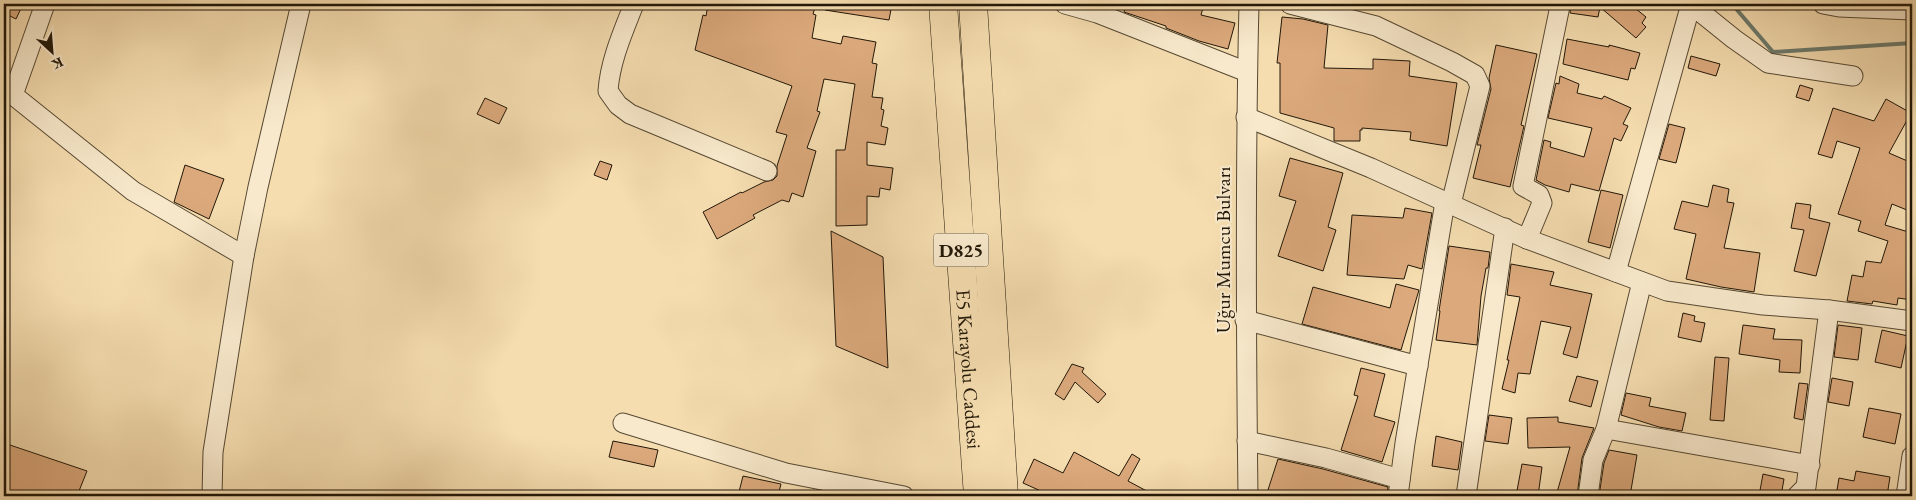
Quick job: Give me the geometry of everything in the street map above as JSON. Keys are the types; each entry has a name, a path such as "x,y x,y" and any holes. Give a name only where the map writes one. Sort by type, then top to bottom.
{"highway":[{"name":"E5 Karayolu Caddesi","path":"943,4 978,496"},
{"name":"E5 Karayolu Caddesi","path":"973,4 1004,496"}],"street":[{"path":"44,4 13,95 133,191 244,256"},
{"path":"212,496 213,452 244,256 258,187 301,4"},
{"path":"634,4 609,77 608,91 618,106 630,114 767,171"},
{"path":"1065,4 1097,13 1247,72"},
{"name":"Uğur Mumcu Bulvarı","path":"1249,4 1246,116 1245,320 1247,441 1252,495"},
{"path":"1247,441 1326,458 1399,488 1418,366 1448,203 1480,86 1475,75 1376,26 1290,4"},
{"path":"1616,272 1692,4 1768,64 1852,76"},
{"path":"1823,4 1839,7 1912,10"},
{"path":"1526,239 1542,203 1539,195 1523,186 1560,6"},
{"path":"1246,116 1371,168 1526,239 1667,291 1762,305 1830,310 1912,321"},
{"path":"1466,496 1505,228"},
{"path":"1588,496 1593,460 1606,429 1642,282"},
{"path":"1797,496 1806,487 1810,465 1830,310"},
{"path":"1245,320 1418,366"},
{"path":"623,423 786,473 904,496"},
{"path":"1606,429 1810,465"},
{"path":"1906,496 1912,456"}],"building":[{"path":"4,4 23,4 16,19 4,13"},
{"path":"708,4 816,4 813,14 816,15 812,38 841,44 843,36 876,42 872,63 877,64 872,97 883,98 881,109 884,110 881,126 888,128 885,145 867,142 867,165 893,168 890,190 880,188 879,197 867,196 867,225 836,226 836,150 845,150 855,84 824,79 817,111 820,112 807,148 816,151 803,197 792,193 789,202 782,200 753,215 755,218 717,239 703,212 741,192 773,180 777,176 777,166 787,135 776,132 792,86 695,50 703,15 706,16"},
{"path":"825,4 892,4 889,20 825,10"},
{"path":"1126,4 1204,4 1201,15 1235,23 1228,49 1199,41 1166,28 1166,26 1124,12"},
{"path":"1571,4 1630,4 1646,17 1642,23 1646,27 1636,38 1600,7 1598,17 1570,13"},
{"path":"1282,17 1303,19 1328,25 1324,68 1373,69 1373,59 1410,61 1409,76 1457,83 1447,146 1410,140 1411,132 1362,128 1360,130 1360,141 1334,141 1334,128 1280,113 1280,63 1277,63"},
{"path":"1567,39 1609,47 1609,45 1640,53 1635,69 1631,68 1628,80 1563,64"},
{"path":"1496,45 1537,54 1521,125 1524,126 1510,187 1473,178 1481,145 1477,145 1491,89 1489,78"},
{"path":"1691,56 1720,64 1716,76 1688,68"},
{"path":"1560,76 1579,84 1577,93 1602,99 1604,96 1631,108 1623,124 1628,126 1621,141 1614,138 1599,191 1571,184 1569,192 1545,185 1536,180 1544,140 1551,142 1550,147 1584,157 1592,128 1548,118 1556,83 1559,84"},
{"path":"1800,85 1813,89 1809,101 1796,97"},
{"path":"485,98 507,108 499,124 477,114"},
{"path":"1886,99 1911,113 1889,153 1912,163 1912,212 1892,204 1885,225 1912,233 1912,300 1898,298 1897,305 1873,301 1872,304 1847,301 1852,275 1863,277 1866,261 1881,263 1888,241 1858,231 1861,221 1838,214 1860,148 1837,141 1832,158 1818,154 1833,108 1874,121"},
{"path":"1669,124 1685,128 1676,163 1659,159"},
{"path":"1290,158 1343,173 1328,227 1336,230 1323,271 1278,256 1296,201 1279,196"},
{"path":"600,161 612,165 607,180 594,175"},
{"path":"185,165 224,179 209,219 174,202"},
{"path":"1713,185 1729,189 1727,202 1734,203 1724,248 1760,253 1754,292 1686,279 1696,234 1674,229 1682,201 1708,207"},
{"path":"1601,190 1623,195 1610,248 1588,242"},
{"path":"1796,203 1811,205 1809,218 1830,223 1816,276 1794,271 1804,230 1791,228"},
{"path":"1405,208 1432,213 1422,269 1408,265 1404,279 1347,275 1352,215 1403,218"},
{"path":"831,231 883,257 888,368 836,346"},
{"path":"1449,246 1490,252 1481,296 1477,345 1436,340"},
{"path":"1511,264 1554,272 1550,285 1592,294 1577,358 1563,354 1571,327 1541,321 1530,374 1518,373 1515,393 1502,389 1520,297 1507,295"},
{"path":"1396,284 1419,290 1401,350 1302,324 1313,287 1390,308"},
{"path":"1683,313 1695,316 1694,321 1705,323 1701,342 1678,337"},
{"path":"1743,325 1775,329 1773,339 1802,340 1800,373 1779,372 1780,360 1739,354"},
{"path":"1838,325 1862,328 1858,360 1834,357"},
{"path":"1882,330 1908,336 1901,368 1875,362"},
{"path":"1715,357 1729,358 1724,421 1710,420"},
{"path":"1072,364 1084,368 1082,372 1106,394 1098,403 1075,382 1064,400 1055,394"},
{"path":"1361,368 1385,374 1374,416 1395,422 1382,462 1341,450 1358,396 1354,395"},
{"path":"1577,376 1598,381 1591,407 1569,401"},
{"path":"1832,378 1853,382 1849,406 1828,402"},
{"path":"1799,383 1808,384 1803,420 1794,418"},
{"path":"1626,393 1651,398 1649,406 1686,413 1682,431 1659,427 1621,415"},
{"path":"1869,408 1901,414 1895,444 1863,437"},
{"path":"1489,415 1512,418 1508,444 1485,441"},
{"path":"1558,417 1558,422 1594,428 1582,458 1577,496 1556,496 1570,447 1528,448 1527,418"},
{"path":"1436,436 1462,442 1458,470 1432,466"},
{"path":"613,441 658,450 654,467 609,457"},
{"path":"4,443 87,471 77,496 4,496"},
{"path":"1609,450 1637,455 1630,496 1599,496 1604,463"},
{"path":"1074,452 1119,476 1132,454 1140,459 1128,481 1156,496 1052,496 1023,483 1034,459 1063,473"},
{"path":"1278,459 1388,487 1387,496 1266,496"},
{"path":"1522,464 1542,467 1538,496 1516,496"},
{"path":"1856,471 1890,477 1887,496 1836,496 1839,478 1854,481"},
{"path":"1763,474 1784,479 1781,496 1759,496"},
{"path":"743,476 781,484 778,496 738,496"}],"waterway":[{"path":"1732,4 1773,52 1912,43"}]}
